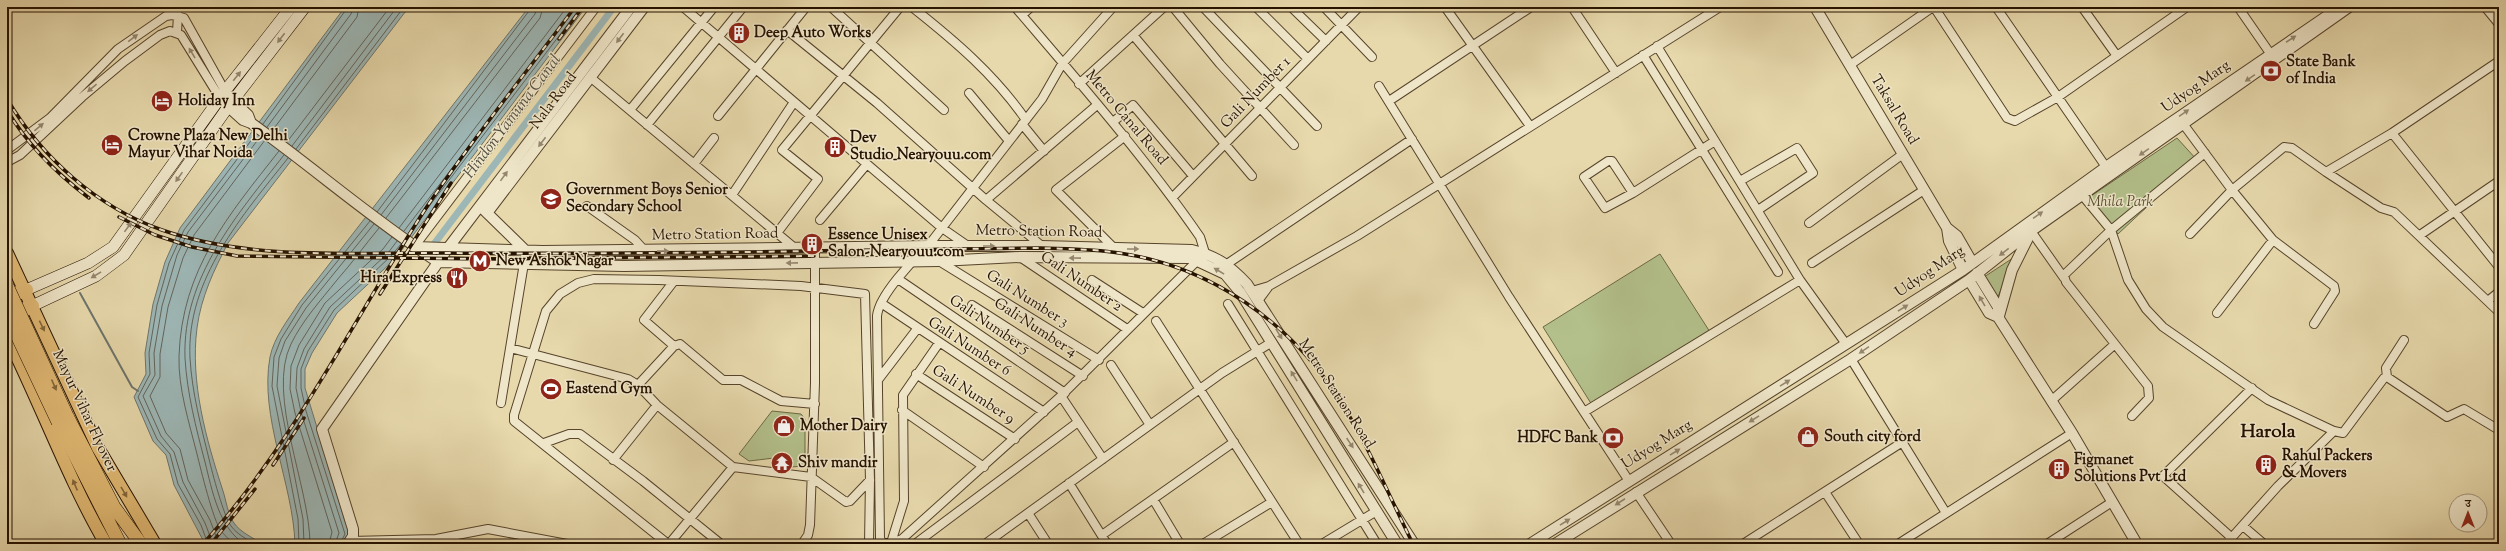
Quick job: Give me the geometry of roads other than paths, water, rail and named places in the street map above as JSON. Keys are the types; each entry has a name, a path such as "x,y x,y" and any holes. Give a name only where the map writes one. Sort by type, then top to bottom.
{"highway":[{"name":"Mayur Vihar Flyover","path":"7,286 93,468 114,507 141,544"},
{"path":"7,297 26,290"},
{"path":"7,317 32,306"},
{"name":"Mayur Vihar Flyover","path":"7,314 58,422 120,544"}],"main road":[{"path":"26,290 88,263 113,247 222,95 291,7"},
{"path":"32,306 96,276 124,255 305,7"},
{"path":"7,253 26,290 98,448 155,544"},
{"path":"7,336 29,380 78,492 106,544"},
{"path":"29,380 29,368 36,358 48,356 60,363"}],"street":[{"path":"412,245 596,7"},
{"name":"Nala Road","path":"484,210 593,65 631,7"},
{"name":"Nala Road","path":"484,210 590,77 593,65 644,7"},
{"path":"683,7 942,228 968,246"},
{"path":"630,110 714,7"},
{"path":"647,125 743,7"},
{"path":"718,116 806,7"},
{"path":"831,7 944,110"},
{"path":"777,233 818,179 782,150 900,7"},
{"path":"912,7 964,50 987,72 1008,95 1044,151"},
{"name":"Metro Canal Road","path":"1016,7 1062,64 1125,136 1172,198 1200,238 1202,257"},
{"path":"1022,15 1031,7"},
{"path":"1112,7 1062,64 1042,99 928,246 912,260 881,303 877,316 880,538 882,543 891,544 902,539 984,467 1083,376 1127,329 1202,257"},
{"path":"1080,84 1164,7"},
{"path":"1173,7 1294,145"},
{"path":"1203,7 1317,126"},
{"path":"1256,7 1308,59"},
{"path":"1291,7 1326,41"},
{"path":"1324,7 1372,56"},
{"name":"Gali Number 1","path":"1172,198 1359,7"},
{"path":"1445,7 1530,126"},
{"path":"1389,101 1531,7"},
{"path":"1572,7 1616,72"},
{"path":"1252,291 1269,286 1356,236 1720,7"},
{"name":"Taksal Road","path":"1815,7 1947,228 1957,236 1972,262"},
{"path":"1850,65 1933,7 2007,118 2018,121 2058,97 2187,7"},
{"path":"1996,7 2106,167"},
{"path":"2082,7 2117,56"},
{"path":"2238,7 2273,57"},
{"name":"Udyog Marg","path":"1530,544 1963,270 1972,262 2106,167 2350,7"},
{"path":"2485,7 2499,24"},
{"path":"178,15 177,32 222,95 232,106 248,115 251,123 305,162 412,245 438,262"},
{"path":"7,150 50,118 118,49 166,16 178,15 184,18 222,95"},
{"path":"787,30 900,123 986,200 1042,246"},
{"path":"7,162 20,155 82,97 125,61 160,35 170,31 177,32"},
{"path":"1133,35 1252,176"},
{"path":"1657,46 1800,280 1846,344"},
{"path":"1643,55 1778,272"},
{"name":"Udyog Marg","path":"1555,544 1851,359 1973,277 2031,231 2184,124 2273,57"},
{"path":"2326,172 2392,133 2499,61"},
{"path":"590,77 796,249"},
{"path":"1380,86 1509,296 1628,481"},
{"path":"969,93 1009,141"},
{"path":"732,195 794,102"},
{"path":"986,200 1097,105"},
{"path":"1113,122 1133,105 1193,176"},
{"path":"2184,124 2232,190 2273,240 2335,288 2314,324"},
{"path":"2392,133 2499,267"},
{"path":"1115,249 1056,190 1125,136"},
{"path":"694,164 714,138"},
{"path":"1226,264 1412,139"},
{"path":"1633,193 1612,161 1608,161 1584,177 1605,208 1633,193 1716,141"},
{"path":"2190,234 2232,190 2284,147 2292,148 2382,208 2394,212 2489,300 2499,312"},
{"path":"1740,182 1797,148 1813,173 1758,210"},
{"path":"2064,278 2066,271 2111,230 2205,153"},
{"path":"1809,223 1903,154"},
{"path":"820,220 867,164"},
{"path":"2420,235 2499,181"},
{"path":"1812,263 1924,190"},
{"path":"2082,195 2111,230 2128,280 2163,327 2268,400 2334,431 2343,433 2387,377 2386,368 2404,340"},
{"path":"587,206 635,240 645,251"},
{"path":"501,403 526,251 484,210 448,248 322,429 353,529 349,543 436,539 488,528 567,544"},
{"name":"Taksal Road","path":"1947,228 1949,241 1963,270"},
{"path":"1998,317 2012,270 2031,231 2064,278 2150,390 2149,398 2132,416"},
{"path":"2217,313 2273,240"},
{"path":"1943,282 1952,265 1949,241"},
{"name":"Metro Station Road","path":"412,245 526,251 815,249 928,246 1042,246 1186,250 1202,257 1226,264 1252,291 1390,503 1414,544"},
{"path":"802,544 808,536 810,525 815,404 815,249"},
{"path":"510,250 510,264"},
{"name":"Metro Station Road","path":"438,262 624,266 912,260 939,261 1020,257 1202,257 1225,274 1240,292 1375,512 1397,544"},
{"name":"Gali Number 2","path":"1020,257 1127,329"},
{"name":"Gali Number 3","path":"939,261 1099,360"},
{"path":"1973,277 1998,307 1998,317 2072,433 2137,544"},
{"path":"733,467 668,544 544,443 515,423 514,418 532,353 546,311 560,294 578,283 594,279 674,281 814,288 863,293 865,296 870,480 869,544"},
{"name":"Gali Number 5","path":"898,279 1063,394"},
{"path":"1092,280 1143,313"},
{"path":"1584,412 1800,280"},
{"path":"674,281 644,320 674,346"},
{"path":"1258,301 1269,286"},
{"path":"2489,300 2499,292"},
{"name":"Gali Number 6","path":"881,303 917,329 1044,412"},
{"name":"Gali Number 4","path":"972,304 1083,376"},
{"path":"1228,304 1377,544"},
{"path":"1156,321 1299,544"},
{"path":"878,380 917,329"},
{"path":"985,544 1201,389 1272,342"},
{"path":"891,544 904,501 903,394 939,343"},
{"path":"2051,401 2115,344"},
{"path":"638,385 674,346 682,345 723,380 742,380 781,400 815,404"},
{"path":"510,348 618,375 638,385 658,405 733,467 811,477 846,502 850,501 870,480"},
{"path":"1851,359 1946,514"},
{"path":"1110,365 1150,425"},
{"name":"Gali Number 9","path":"916,374 1015,439"},
{"path":"2387,377 2447,417 2464,409 2499,430"},
{"path":"2252,388 2163,476 2229,541 2278,486 2334,431"},
{"path":"1063,394 1078,422 1103,459"},
{"path":"613,460 658,405"},
{"path":"902,410 984,467"},
{"path":"915,544 1078,422"},
{"path":"544,443 576,433 690,518 721,544"},
{"path":"1898,544 2072,433"},
{"path":"1102,535 1234,442"},
{"path":"1742,544 1901,442"},
{"path":"1069,483 1107,544"},
{"path":"1636,492 1671,544"},
{"path":"1825,492 1859,544"},
{"path":"1153,499 1180,544"},
{"path":"1203,544 1272,502"},
{"path":"2046,544 2112,502"},
{"path":"1322,544 1390,503"},
{"path":"1028,513 1048,544"},
{"path":"2243,526 2264,544"}],"water":[{"path":"345,7 409,7 228,243 209,284 199,317 195,348 198,390 205,431 232,520 243,532 263,544 205,544 174,485 166,455 153,441 134,397 146,374 145,353 153,304 165,262 180,228"},
{"path":"529,7 586,7 395,259 337,313 312,353 305,369 305,388 350,536 343,544 295,544 289,497 269,403 268,380 270,357 275,343 282,329 299,303"}],"waterway":[{"name":"Hindon Yamuna Canal","path":"434,244 614,7"},
{"path":"80,293 132,387 138,391"}],"railway":[{"path":"203,544 236,505 295,422 428,205 482,130 575,7"},
{"path":"559,39 582,8"},
{"path":"7,99 21,121 54,160 73,178 115,208 162,230 196,240 231,247 302,253 668,253 1041,248 1080,249 1119,253 1153,260 1185,270 1216,285 1245,302 1272,322 1297,346 1319,371 1350,416 1413,544"},
{"path":"7,110 33,147 54,169 89,198"},
{"path":"380,294 451,183"},
{"path":"119,217 155,235 192,247 237,256 488,259 814,256"},
{"path":"273,465 304,418"},
{"path":"211,544 255,489"}],"place":[{"name":"Deep Auto Works","path":"739,33"},
{"name":"State Bank of India","path":"2271,71"},
{"name":"Holiday Inn","path":"162,101"},
{"name":"Crowne Plaza New Delhi Mayur Vihar Noida","path":"112,145"},
{"name":"Dev Studio_Nearyouu.com","path":"835,147"},
{"name":"Government Boys Senior Secondary School","path":"551,199"},
{"name":"Essence Unisex Salon-Nearyouu.com","path":"812,244"},
{"name":"New Ashok Nagar","path":"480,261"},
{"name":"Hira Express","path":"457,278"},
{"name":"Eastend Gym","path":"551,389"},
{"name":"Mother Dairy","path":"784,426"},
{"name":"South city ford","path":"1808,437"},
{"name":"HDFC Bank","path":"1613,438"},
{"name":"Shiv mandir","path":"782,463"},
{"name":"Rahul Packers & Movers","path":"2266,465"},
{"name":"Figmanet Solutions Pvt Ltd","path":"2059,469"}],"district":[{"name":"Harola","path":"2268,432"}],"park label":[{"name":"Mhila Park","path":"2120,202"}]}
